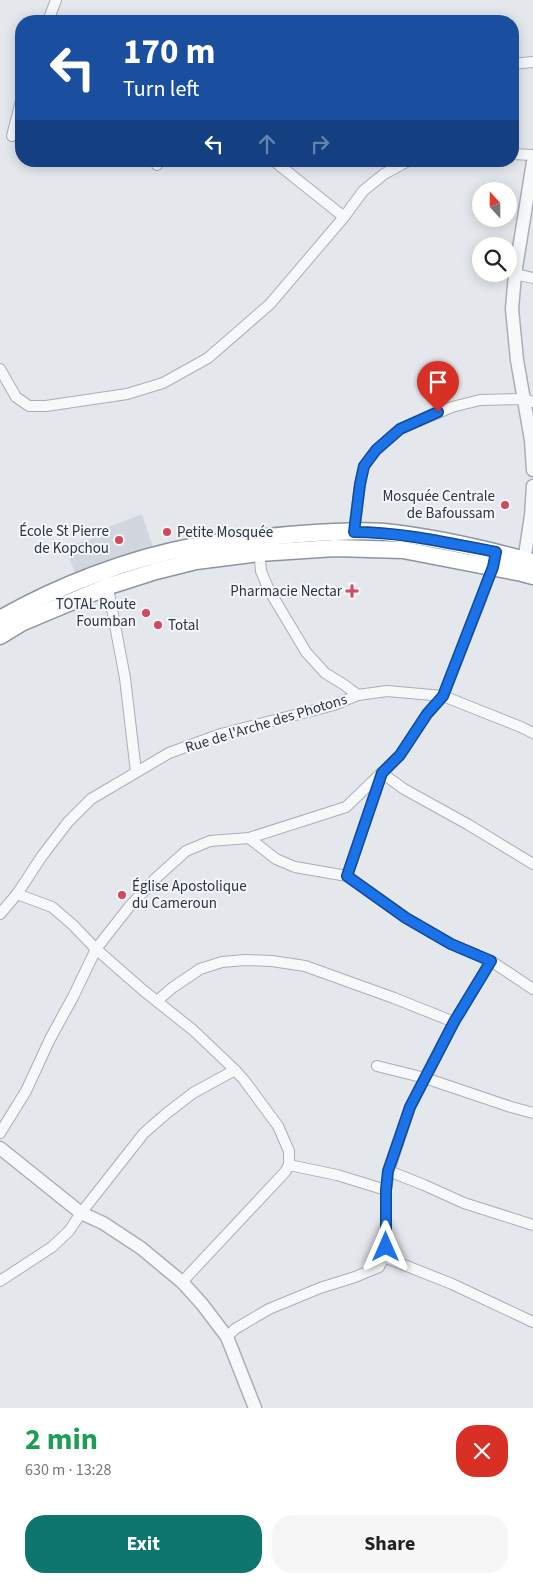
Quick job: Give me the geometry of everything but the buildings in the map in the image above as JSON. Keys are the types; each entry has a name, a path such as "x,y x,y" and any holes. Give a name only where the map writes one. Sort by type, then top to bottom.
{"highway":[{"path":"0,619 61,588 156,571 258,545 354,532 382,532 413,536 494,560 528,567"},
{"path":"258,545 404,550 494,560"},
{"path":"0,636 106,579"}],"street":[{"path":"50,15 56,0"},
{"path":"519,63 533,62"},
{"path":"12,136 15,124"},
{"path":"519,154 533,155"},
{"path":"517,262 533,162"},
{"path":"282,167 344,217"},
{"path":"0,369 16,398 29,406 46,406 127,394 163,383 208,358 270,304 344,217 363,191 384,174 397,167"},
{"path":"517,274 533,278"},
{"path":"514,282 512,309 517,360 528,401 533,470"},
{"path":"354,532 364,466 376,450 400,429 452,407 480,400 528,401"},
{"path":"528,567 533,486"},
{"path":"258,545 261,571 268,590 306,652 325,673 358,695"},
{"path":"0,1133 26,1091 96,949 129,907 156,878 186,851 210,841 249,838 346,807 400,755 427,714 443,696 494,560"},
{"path":"106,579 125,678 136,772"},
{"name":"Rue de l'Arche des Photons","path":"0,914 17,894 42,856 68,822 91,799 169,753 221,734 334,705 358,695 387,692 443,696 521,726 533,733"},
{"path":"382,773 404,790 469,825 533,864"},
{"path":"347,876 382,773"},
{"path":"249,838 276,859 295,867 347,876 413,923 451,944 491,961 533,989"},
{"path":"17,894 52,907 96,949 193,1030 244,1080 278,1126 289,1151 289,1166 285,1172 182,1282"},
{"path":"157,1001 200,969 222,962 245,960 272,961 305,966 454,1022"},
{"path":"227,1337 235,1328 270,1308 379,1267 384,1256 388,1171 410,1107 454,1022 491,961"},
{"path":"376,1066 424,1078 533,1113"},
{"path":"0,1281 52,1247 70,1231 81,1212 144,1133 193,1093 235,1070"},
{"path":"0,1148 81,1212 103,1223 141,1248 182,1282 202,1304 227,1337 254,1408"},
{"path":"289,1166 337,1175 386,1190"},
{"path":"388,1171 464,1203 533,1225"},
{"path":"384,1256 452,1284 533,1322"}],"shaded area":[{"name":"École St Pierre de Kopchou","path":"142,514 153,547 75,573 65,547 107,534 108,527"}],"place":[{"name":"Mosquée Centrale de Bafoussam","path":"505,505"},
{"name":"Petite Mosquée","path":"167,532"},
{"name":"École St Pierre de Kopchou","path":"119,540"},
{"name":"Pharmacie Nectar","path":"352,591"},
{"name":"TOTAL Route Foumban","path":"146,613"},
{"name":"Total","path":"158,625"},
{"name":"Église Apostolique du Cameroun","path":"122,895"}],"route":[{"path":"386,1247 388,1171 410,1107 454,1022 491,961 451,944 406,918 347,876 382,773 400,755 427,714 443,696 493,567 496,552 413,536 382,532 354,532 356,507 364,466 376,450 400,429 438,412"}]}
